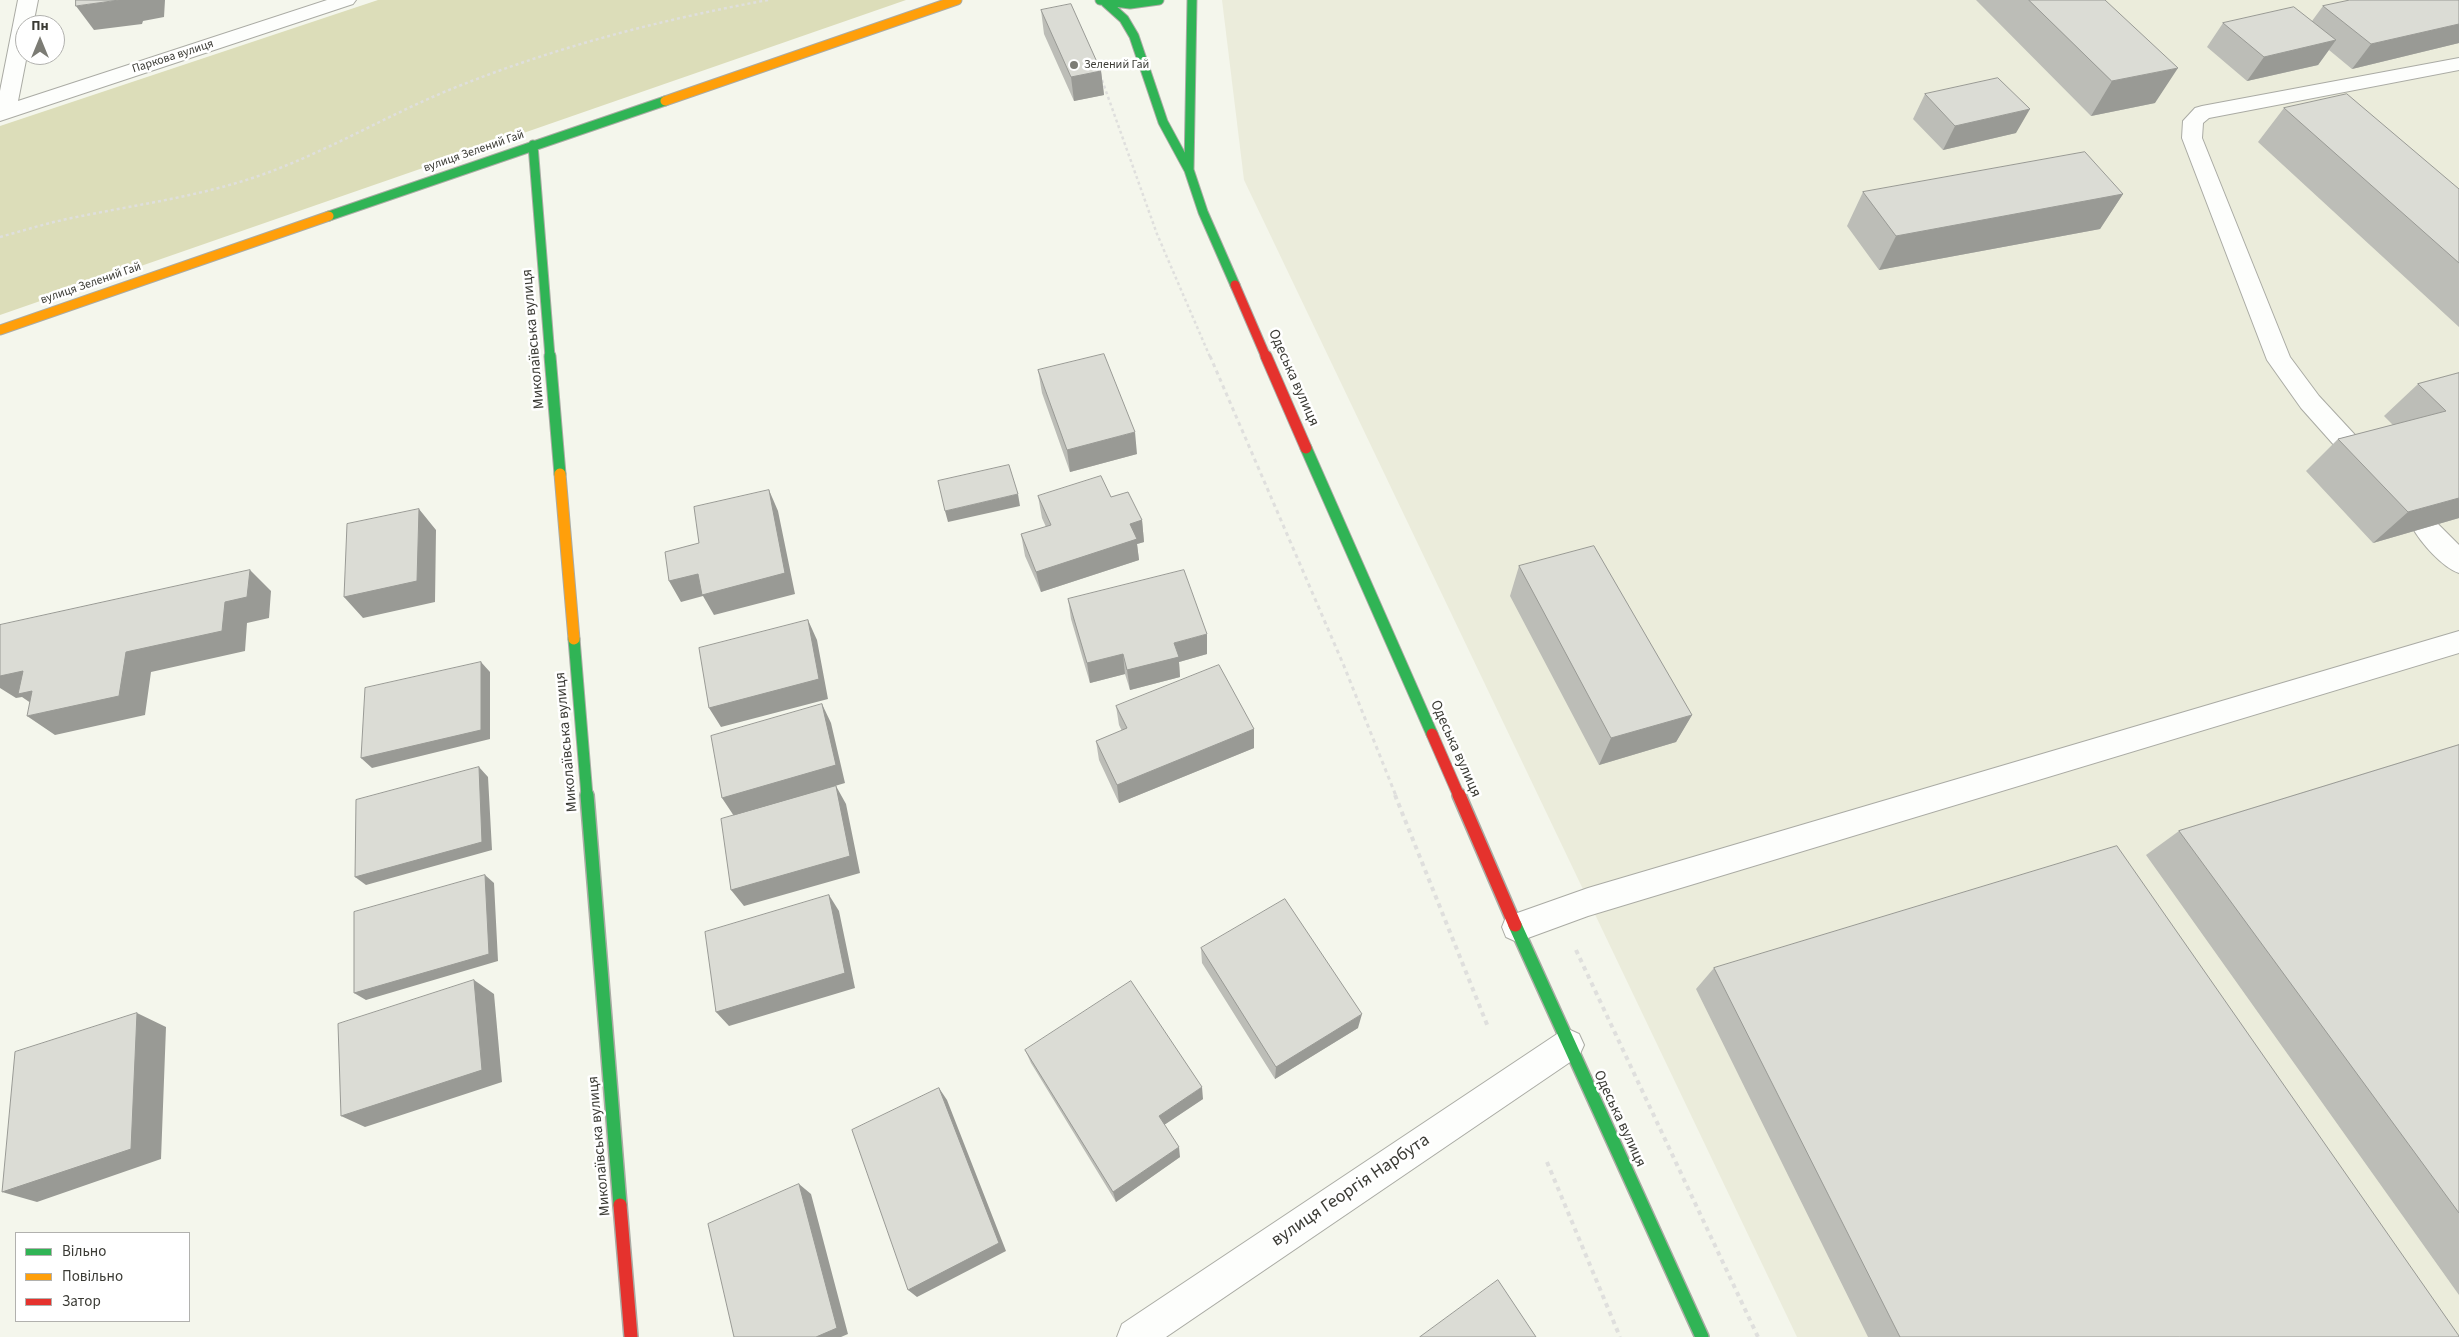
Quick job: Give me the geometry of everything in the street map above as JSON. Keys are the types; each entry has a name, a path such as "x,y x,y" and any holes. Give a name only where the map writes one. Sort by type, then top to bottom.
{"street":[{"path":"3,113 28,0"},
{"name":"Паркова вулиця","path":"3,113 346,0"},
{"name":"вулиця Зелений Гай","path":"0,330 957,0"},
{"path":"1102,1 1130,4 1159,0"},
{"name":"Одеська вулиця","path":"1189,170 1192,122 1188,33 1192,0"},
{"name":"Одеська вулиця","path":"1102,1 1124,19 1134,36 1164,122 1189,170 1204,212 1568,1044 1702,1337"},
{"path":"2359,456 2310,402 2278,360 2192,138 2193,121 2202,113 2459,64"},
{"name":"Миколаївська вулиця","path":"533,145 631,1337"},
{"path":"2425,527 2459,562"},
{"path":"1517,927 1588,902 2459,642"},
{"name":"вулиця Георгія Нарбута","path":"1134,1337 1568,1044"}],"path":[{"path":"0,236 67,219 204,192 263,175 305,159 389,116 441,94 532,61 596,40 702,11 768,0"},
{"path":"1100,76 1157,234 1344,666 1488,1027"},
{"path":"1547,1162 1620,1337"}],"shaded area":[{"path":"1222,0 2459,0 2459,1337 1797,1337 1244,180"}],"green space":[{"path":"378,0 906,0 0,315 0,126"}],"building":[{"path":"76,0 119,0 76,6"},
{"path":"2029,0 2105,0 2178,68 2112,81"},
{"path":"2350,0 2459,0 2459,24 2371,44 2323,6"},
{"path":"1071,4 1101,71 1071,77 1041,10"},
{"path":"2294,7 2336,40 2264,57 2223,23"},
{"path":"1998,78 2030,109 1955,126 1925,94"},
{"path":"2347,94 2459,189 2459,263 2284,108"},
{"path":"2085,152 2123,194 1896,236 1863,192"},
{"path":"1104,354 1135,432 1067,450 1038,370"},
{"path":"2459,373 2459,498 2408,512 2338,439 2446,411 2418,384"},
{"path":"1009,465 1018,494 945,511 938,481"},
{"path":"1101,476 1111,497 1128,492 1142,520 1130,524 1137,539 1036,572 1021,534 1051,525 1038,496"},
{"path":"769,490 785,573 702,595 698,574 669,581 665,552 699,543 694,507"},
{"path":"419,509 417,581 344,597 347,524"},
{"path":"1594,546 1692,715 1611,738 1519,566"},
{"path":"250,570 247,597 225,602 222,631 126,652 119,696 27,716 32,691 18,694 23,671 0,676 0,625"},
{"path":"1184,570 1207,634 1174,643 1179,657 1127,670 1123,654 1087,663 1068,599"},
{"path":"808,620 819,679 709,708 699,648"},
{"path":"481,662 481,730 361,758 365,688"},
{"path":"1219,665 1254,729 1117,785 1096,741 1127,728 1116,706"},
{"path":"822,704 836,765 722,798 711,736"},
{"path":"2459,745 2459,1213 2179,831"},
{"path":"479,767 482,842 355,877 356,800"},
{"path":"836,786 850,856 731,890 721,819"},
{"path":"2117,846 2459,1337 1900,1337 1714,968"},
{"path":"485,875 489,954 354,993 354,912"},
{"path":"829,895 845,973 716,1012 705,932"},
{"path":"1285,899 1362,1014 1276,1067 1201,948"},
{"path":"474,980 482,1070 341,1116 338,1024"},
{"path":"1131,981 1202,1087 1159,1116 1179,1147 1113,1192 1025,1050"},
{"path":"137,1013 131,1149 2,1192 15,1052"},
{"path":"939,1088 999,1243 908,1290 852,1130"},
{"path":"799,1184 837,1328 816,1337 734,1337 708,1224"},
{"path":"1498,1280 1536,1337 1420,1337"}],"traffic: fast":[{"path":"1100,0 1130,4 1159,0"},
{"path":"1189,170 1192,0"},
{"path":"1105,2 1124,19 1134,36 1163,122 1189,170 1203,212 1235,285"},
{"path":"329,216 665,101"},
{"path":"533,145 560,474"},
{"path":"1306,448 1432,734"},
{"path":"574,639 620,1205"},
{"path":"1515,925 1702,1337"}],"traffic: slow":[{"path":"665,101 957,0"},
{"path":"0,330 329,216"},
{"path":"560,474 574,639"}],"traffic: jam":[{"path":"1235,285 1306,448"},
{"path":"1432,734 1515,925"},
{"path":"620,1205 631,1337"}],"place":[{"name":"Зелений Гай","path":"1074,65"}]}
